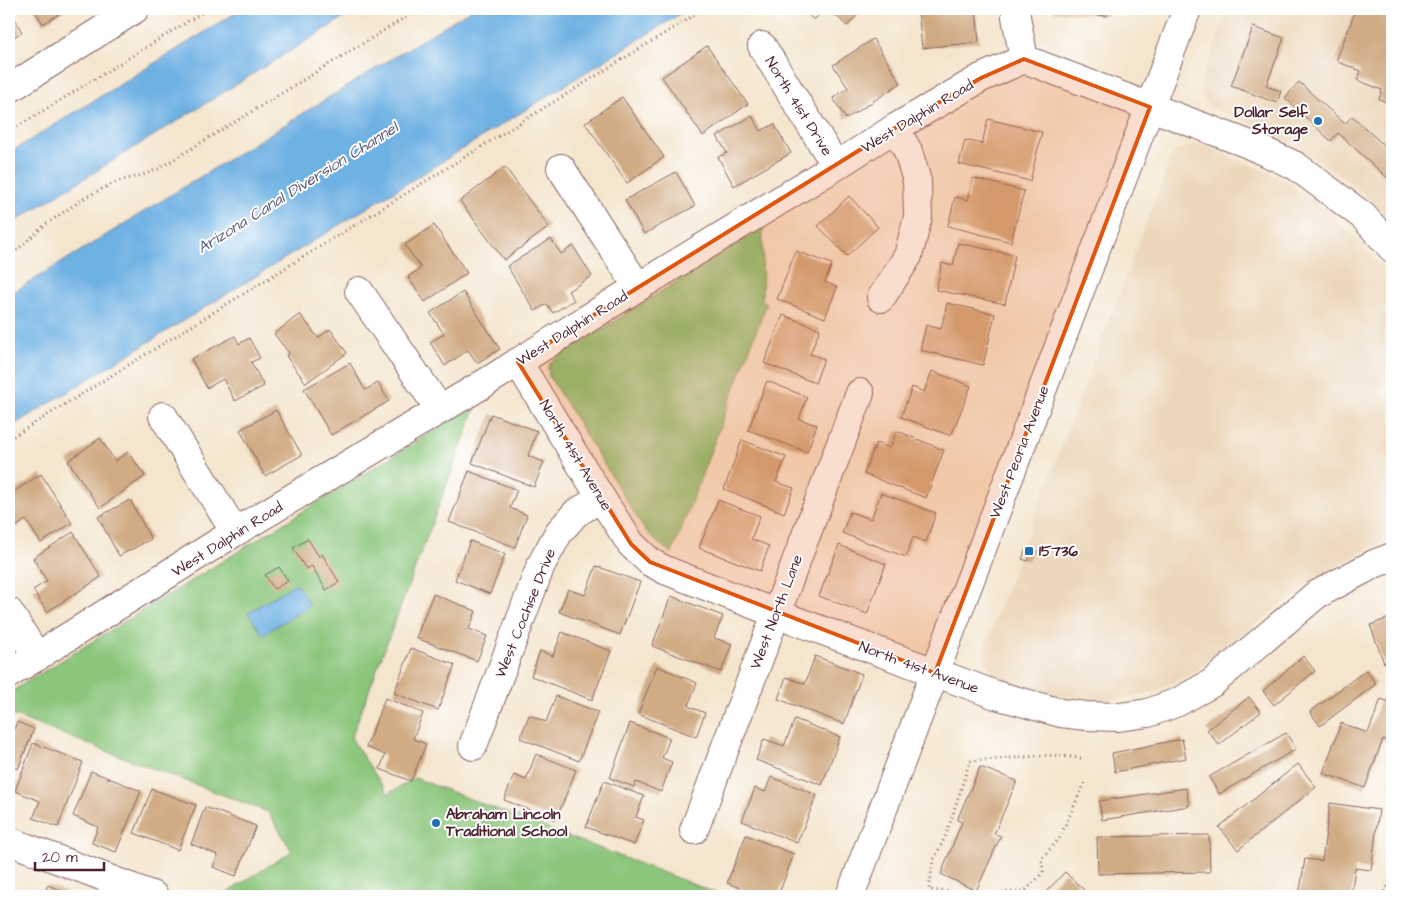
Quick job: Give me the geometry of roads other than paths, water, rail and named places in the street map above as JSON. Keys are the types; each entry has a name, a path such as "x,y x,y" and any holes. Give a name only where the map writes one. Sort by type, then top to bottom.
{"street":[{"path":"9,89 135,9"},
{"path":"1016,9 1024,59 1248,144 1296,166 1362,216 1392,248"},
{"name":"West Peoria Avenue","path":"850,896 1187,9"},
{"name":"North 41st Drive","path":"762,46 836,166"},
{"name":"West Dalphin Road","path":"9,674 235,532 440,410 895,128 981,78 1024,59"},
{"path":"882,298 908,256 918,217 917,181 908,151 895,128"},
{"path":"561,168 638,286"},
{"path":"358,291 440,410"},
{"name":"North 41st Avenue","path":"518,362 631,544 650,562 665,570 775,613 935,673 996,695 1061,713 1119,717 1148,713 1178,702 1212,683 1316,595 1392,556"},
{"name":"West North Lane","path":"694,830 860,393"},
{"path":"163,416 235,532"},
{"name":"West Cochise Drive","path":"473,746 541,565 559,532 576,513 601,498"},
{"path":"9,612 37,657"},
{"path":"9,841 154,896"}],"water":[{"path":"242,9 358,9 9,225 9,153"},
{"name":"Arizona Canal Diversion Channel","path":"472,9 688,9 9,428 9,295"},
{"path":"296,583 310,605 263,635 248,613"}],"place":[{"name":"Dollar Self Storage","path":"1318,121"},
{"name":"15736","path":"1029,551"},
{"name":"Abraham Lincoln Traditional School","path":"436,823"}]}
